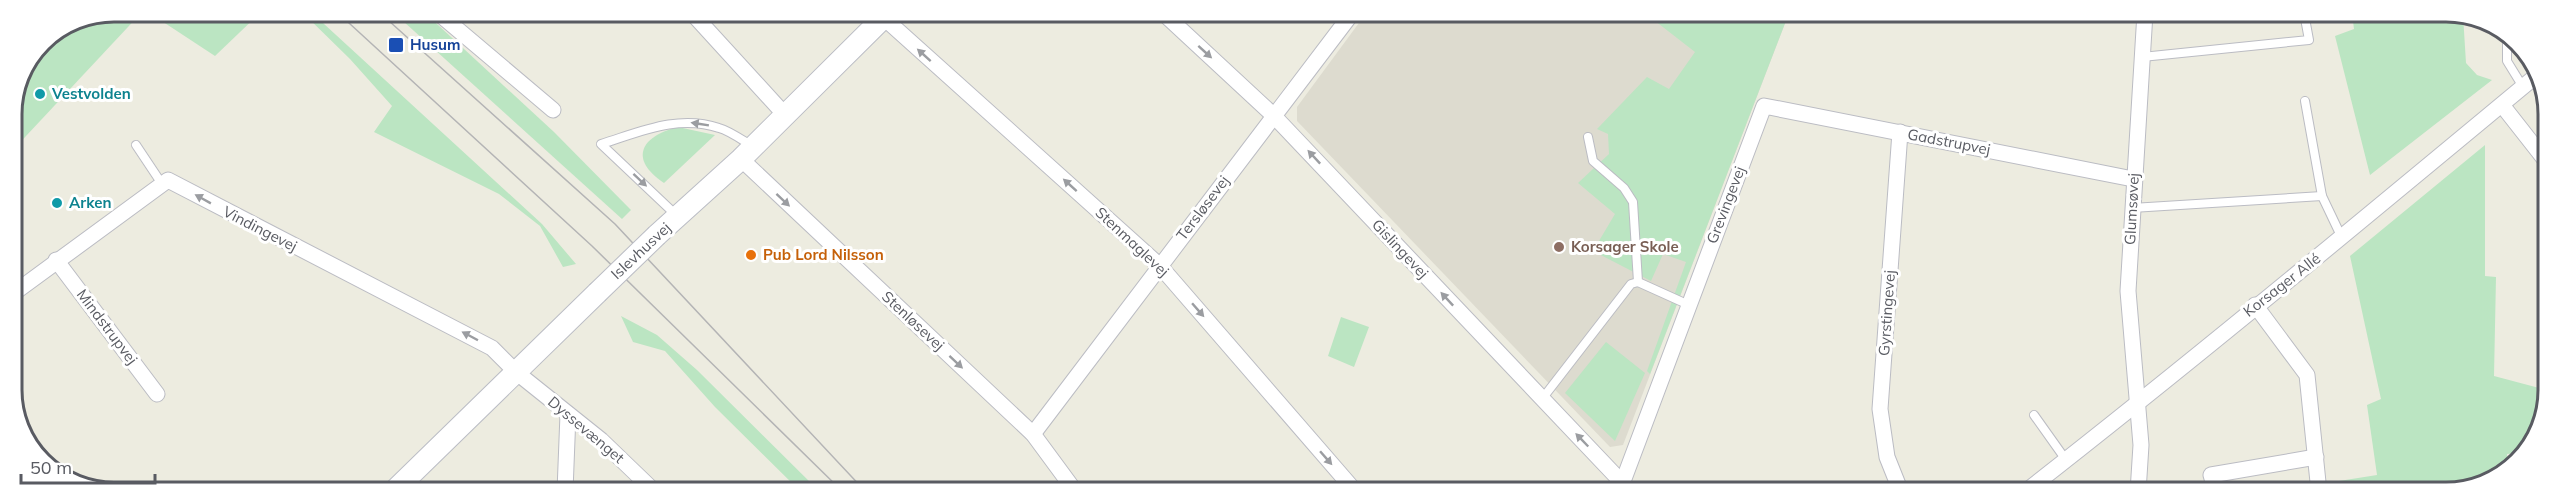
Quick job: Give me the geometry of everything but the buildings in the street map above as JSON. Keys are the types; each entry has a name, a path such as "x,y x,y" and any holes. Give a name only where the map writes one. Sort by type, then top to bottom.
{"street":[{"path":"449,22 553,110"},
{"path":"700,22 786,116"},
{"name":"Islevhusvej","path":"403,482 657,235 786,116 880,22"},
{"name":"Stenmaglevej","path":"895,22 1160,266 1347,482"},
{"name":"Gislingevej","path":"1173,22 1273,115 1618,482"},
{"name":"Tersløsevej","path":"1033,434 1345,22"},
{"name":"Glumsøvej","path":"2139,482 2141,445 2128,291 2131,208 2144,22"},
{"name":"Korsager Allé","path":"2038,482 2137,405 2254,305 2343,238 2531,80"},
{"path":"2502,105 2538,151"},
{"name":"Gadstrupvej","path":"1764,106 2133,179"},
{"name":"Grevingevej","path":"1626,482 1689,305 1764,106"},
{"name":"Gyrstingevej","path":"1897,482 1887,457 1880,409 1900,132"},
{"name":"Stenløsevej","path":"747,153 1033,434 1068,482"},
{"name":"Vindingevej","path":"162,184 168,180 481,342 492,348 516,372"},
{"path":"22,287 162,184"},
{"name":"Mindstrupvej","path":"56,261 157,394"},
{"path":"2254,305 2307,375 2318,482"},
{"name":"Dyssevænget","path":"516,372 601,440 645,482"},
{"path":"565,482 568,414"},
{"path":"2213,482 2211,475 2316,457"}],"lane":[{"path":"2142,57 2308,40 2305,22"},
{"path":"2507,46 2507,61 2523,87"},
{"path":"2305,101 2322,196 2343,238"},
{"path":"678,217 602,144 667,123 693,122 720,128 747,153"},
{"path":"1588,137 1593,161 1624,188 1633,202 1638,282"},
{"path":"136,145 162,184"},
{"path":"2131,208 2322,196"},
{"path":"1542,399 1631,284 1638,282 1689,305"},
{"path":"2034,415 2066,460"}],"shaded area":[{"name":"Korsager Skole","path":"1360,22 1786,22 1623,445 1610,447 1297,121 1297,107"}],"green space":[{"name":"Vestvolden","path":"133,22 22,140 24,96 29,79 49,49 79,29 96,24"},
{"path":"163,22 251,22 215,56"},
{"path":"312,22 322,22 542,224 576,264 563,267 540,226 499,194 374,132 392,106 350,59"},
{"path":"404,22 435,22 554,132 631,210 622,219"},
{"path":"1656,22 1786,22 1650,374 1647,371 1686,262 1663,254 1651,281 1593,251 1615,214 1578,183 1609,154 1608,134 1597,129 1647,77 1669,89 1695,52"},
{"path":"2353,22 2446,22 2464,24 2466,63 2477,75 2492,80 2370,175 2335,36 2354,29"},
{"path":"678,127 715,135 664,183 646,165 643,157 644,149 655,136"},
{"path":"2485,145 2485,276 2496,277 2494,376 2538,388 2533,419 2519,446 2511,454 2507,454 2506,459 2492,469 2464,480 2339,482 2377,475 2367,405 2381,399 2350,256"},
{"path":"621,316 657,335 697,370 810,482 791,482 715,407 665,351 633,342"},
{"path":"1341,317 1369,327 1354,367 1328,356"},
{"path":"1606,342 1645,373 1615,441 1565,393"}],"tram line":[{"path":"348,22 592,246 833,482"},
{"path":"390,22 615,224 857,482"}],"place":[{"name":"Husum","path":"396,45"},
{"name":"Vestvolden","path":"40,94"},
{"name":"Arken","path":"57,203"},
{"name":"Korsager Skole","path":"1559,247"},
{"name":"Pub Lord Nilsson","path":"751,255"}]}
